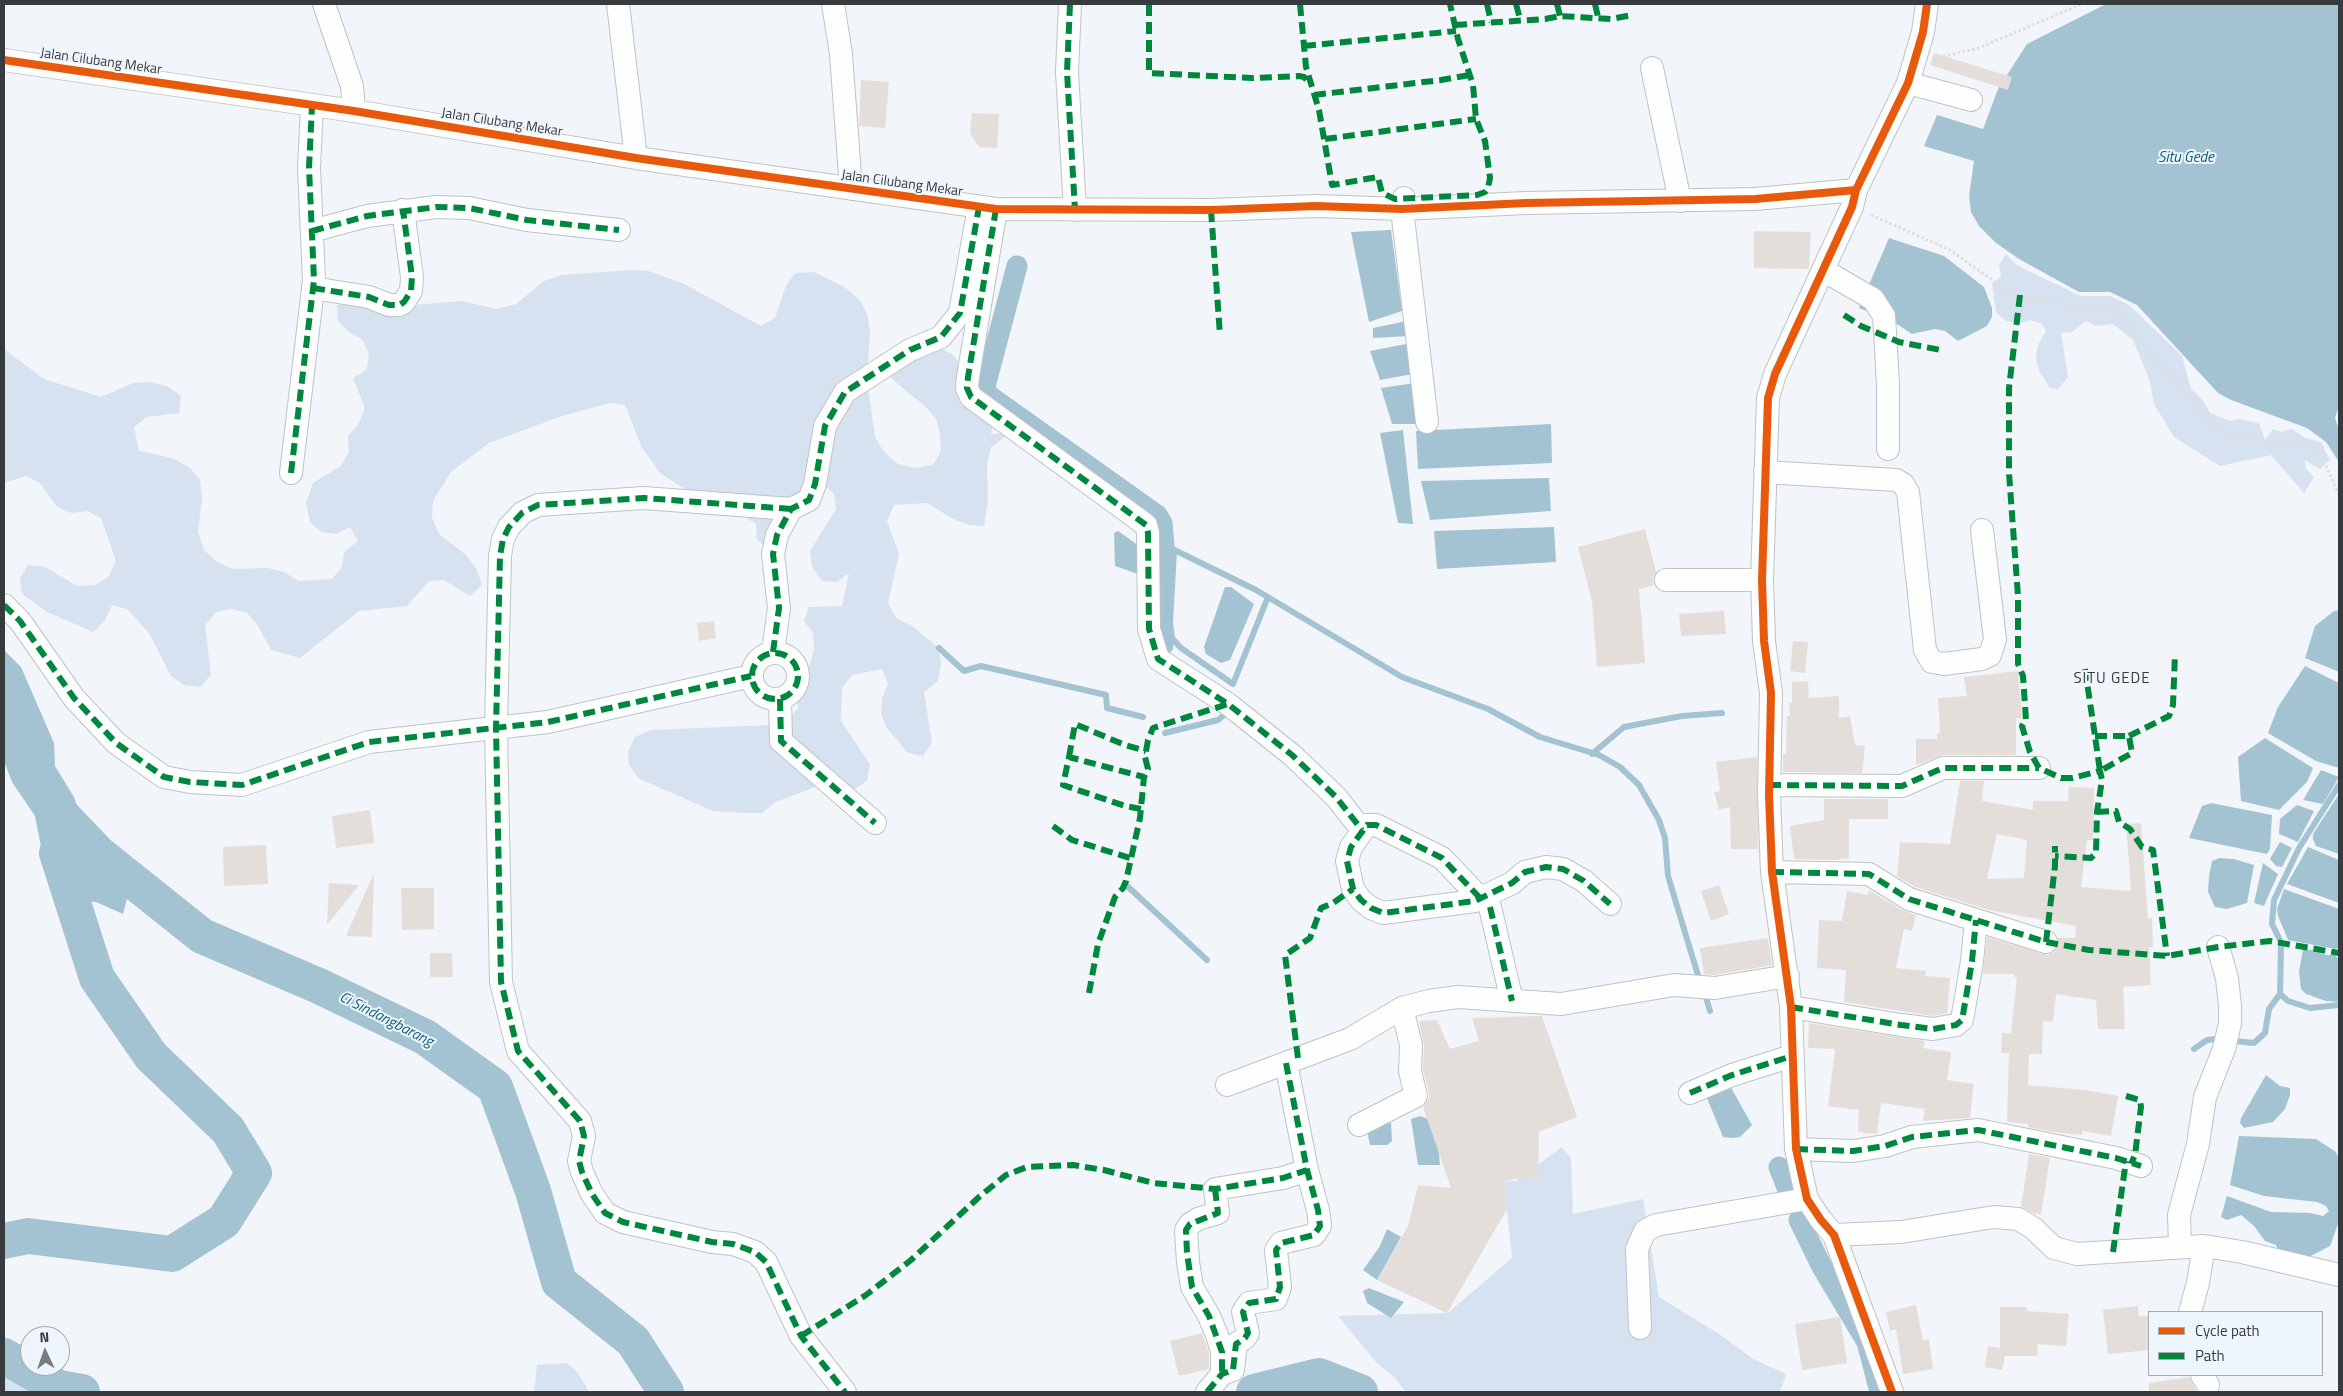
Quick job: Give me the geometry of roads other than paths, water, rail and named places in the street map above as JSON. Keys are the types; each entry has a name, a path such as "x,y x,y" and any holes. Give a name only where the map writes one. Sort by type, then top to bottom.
{"street":[{"path":"324,4 352,86 354,111"},
{"path":"618,4 636,158"},
{"path":"833,4 841,54 851,189"},
{"path":"1070,4 1067,72 1075,210"},
{"path":"1892,1392 1834,1236 1807,1199 1796,1150 1791,1007 1772,872 1769,785 1770,693 1764,641 1762,580 1768,398 1775,374 1908,83 1915,61 1927,4"},
{"name":"Jalan Cilubang Mekar","path":"4,60 354,111 636,158 987,208 1075,210 1854,199"},
{"path":"1652,68 1680,201"},
{"path":"1908,83 1972,100"},
{"path":"291,473 312,288 309,168 312,106"},
{"path":"1403,204 1427,422"},
{"path":"312,231 367,216 436,207 469,208 527,220 618,230"},
{"path":"845,1392 801,1336 766,1262 755,1252 734,1244 712,1242 623,1222 605,1212 592,1194 579,1162 584,1136 580,1121 518,1051 501,982 496,728 500,556 503,539 509,528 522,514 538,505 644,498 790,509 809,500 815,484 825,426 846,392 910,350 941,337 960,313 987,208"},
{"path":"987,208 967,388 971,397 1146,525 1148,533 1147,559 1150,635 1158,659 1228,704 1292,755 1336,797 1362,830"},
{"path":"312,288 369,298 389,305 399,305 404,302 411,291 412,277 403,210"},
{"path":"1823,270 1873,299 1884,316 1888,384 1888,449"},
{"path":"1765,472 1896,480 1903,484 1908,492 1925,650 1932,662 1944,664 1982,659 1990,655 1994,646 1995,639 1982,530"},
{"path":"773,652 779,608 773,554 777,535 790,509"},
{"path":"1666,580 1762,580"},
{"path":"4,605 20,621 80,705 116,743 164,777 190,782 242,785 369,742 548,722 751,676"},
{"path":"773,652 790,658 798,673 794,689 780,699 766,698 755,689 751,676 758,660 773,652"},
{"path":"780,699 781,741 875,823"},
{"path":"1769,785 1902,786 1943,768 2039,768"},
{"path":"1512,1001 1485,902 1442,858 1376,825 1367,825 1351,846 1347,861 1353,889 1361,900 1372,908 1383,912 1475,901 1485,902 1525,872 1546,867 1563,869 1584,881 1610,904"},
{"path":"1772,872 1869,874 1909,899 2046,942"},
{"path":"1791,1007 1933,1029 1956,1025 1962,1020 1972,961 1976,920"},
{"path":"2180,1246 2179,1215 2198,1144 2205,1097 2224,1049 2230,1023 2227,978 2218,947"},
{"path":"1227,1085 1350,1039 1402,1008 1458,997 1561,1004 1674,985 1715,988 1788,976"},
{"path":"1359,1125 1416,1096 1410,1071 1412,1045 1402,1008"},
{"path":"1690,1093 1732,1075 1792,1056"},
{"path":"1207,1392 1222,1374 1233,1370 1236,1344 1245,1338 1248,1332 1243,1312 1249,1303 1276,1298 1280,1287 1276,1250 1281,1243 1314,1235 1320,1226 1286,1063"},
{"path":"1796,1150 1853,1151 1885,1146 1912,1137 1978,1130 2116,1158 2141,1166"},
{"path":"1222,1374 1222,1352 1217,1336 1209,1316 1192,1287 1186,1230 1190,1224 1198,1219 1218,1213 1215,1188 1283,1178 1307,1170"},
{"path":"1640,1328 1637,1249 1645,1231 1656,1225 1807,1199"},
{"path":"1834,1236 1901,1232 1994,1218 2018,1220 2033,1228 2054,1248 2077,1254 2180,1246 2204,1246 2242,1252 2339,1275"},
{"path":"2190,1311 2198,1283 2204,1246"}],"water":[{"name":"Situ Gede","path":"2106,4 2339,4 2339,406 2335,418 2339,430 2339,462 2326,442 2307,428 2231,400 2218,393 2137,305 2110,292 2079,292 2019,259 1996,243 1979,226 1971,212 1969,196 1974,161 1924,146 1937,115 1983,129 1998,89 2027,44"},
{"path":"1391,230 1402,311 1369,322 1351,232"},
{"path":"1889,238 1944,256 1984,287 1992,308 1992,317 1987,326 1958,341 1945,331 1935,329 1912,334 1894,322 1859,308"},
{"path":"1407,321 1409,336 1373,338 1373,328"},
{"path":"1406,344 1413,374 1380,380 1370,351"},
{"path":"1415,383 1421,424 1392,424 1381,388"},
{"path":"1551,424 1552,463 1418,469 1416,431"},
{"path":"1403,430 1413,524 1398,523 1380,433"},
{"path":"1549,478 1551,511 1430,520 1421,481"},
{"path":"1554,527 1556,562 1437,569 1434,531"},
{"path":"1118,531 1148,552 1144,576 1115,566 1114,533"},
{"path":"1225,587 1231,587 1254,604 1230,660 1221,663 1206,654 1204,647"},
{"path":"2339,610 2339,672 2305,658 2315,626 2334,611"},
{"path":"4,650 21,667 54,743 55,766 74,797 97,866 117,879 128,895 123,914 96,902 67,899 58,893 43,857 35,816 12,782 4,761"},
{"path":"2305,666 2339,683 2339,768 2316,761 2268,733 2278,707"},
{"path":"2265,738 2313,768 2307,782 2279,810 2241,801 2238,757"},
{"path":"2321,770 2339,777 2323,804 2303,800"},
{"path":"2339,794 2339,854 2316,846 2313,834"},
{"path":"2211,803 2272,815 2270,849 2267,854 2189,838 2202,806"},
{"path":"2297,805 2314,811 2298,842 2279,834 2280,819"},
{"path":"2280,842 2292,848 2282,867 2276,866 2270,859"},
{"path":"2308,847 2339,860 2339,903 2287,884"},
{"path":"2219,858 2234,859 2254,865 2247,903 2227,909 2215,907 2208,892 2209,876 2212,861"},
{"path":"2263,863 2278,874 2264,906 2254,903"},
{"path":"2284,889 2339,909 2339,947 2336,949 2288,940 2277,909"},
{"path":"2303,949 2319,951 2326,955 2335,955 2339,960 2339,1002 2326,1001 2306,994 2301,989 2299,972"},
{"path":"2266,1075 2280,1086 2290,1088 2290,1095 2285,1109 2273,1122 2244,1128 2240,1123 2241,1118"},
{"path":"1729,1084 1752,1125 1740,1137 1723,1137 1707,1098"},
{"path":"1420,1116 1436,1122 1440,1165 1418,1165 1411,1119"},
{"path":"1391,1123 1392,1141 1387,1145 1370,1145 1367,1131 1379,1124"},
{"path":"2239,1136 2316,1139 2336,1152 2339,1159 2339,1221 2330,1246 2305,1259 2279,1252 2276,1245 2265,1241 2254,1226 2241,1215 2227,1220 2221,1217 2227,1196 2271,1212 2310,1213 2323,1216 2329,1211 2326,1206 2317,1202 2264,1196 2230,1185"},
{"path":"1387,1229 1401,1237 1377,1280 1363,1270 1380,1246"},
{"path":"1369,1288 1404,1302 1391,1318 1367,1303 1363,1291"}],"waterway":[{"path":"1017,266 984,390 991,397 1157,515 1162,523 1164,546 1159,635 1163,645"},
{"path":"1154,540 1256,590 1402,677 1488,709 1540,737 1599,755 1620,767 1639,785 1659,820 1665,838 1668,876 1700,982"},
{"path":"1174,551 1170,623 1172,638 1181,648 1233,684 1268,597"},
{"path":"939,648 964,671 981,666 1106,695 1107,708 1143,717"},
{"path":"1165,733 1218,720 1224,715 1224,708"},
{"path":"1592,754 1624,727 1682,716 1722,713"},
{"path":"2281,942 2272,924 2274,900 2299,848 2339,785"},
{"name":"Ci Sindangbarang","path":"56,809 98,853 202,936 319,986 425,1037 495,1087 533,1191 559,1282 633,1341 666,1392"},
{"path":"4,1241 28,1236 172,1254 224,1221 254,1173 228,1130 151,1056 97,978 57,853"},
{"path":"1125,884 1207,960"},
{"path":"2194,1049 2207,1040 2216,1039 2254,1043 2265,1033 2269,1009 2280,994 2281,945"},
{"path":"1704,991 1710,1011"},
{"path":"2280,994 2288,1001 2310,1008 2339,1005"},
{"path":"1779,1167 1791,1198"},
{"path":"1799,1220 1821,1265 1867,1342 1880,1392"},
{"path":"4,1356 59,1388 82,1392"},
{"name":"Ci Sindangbarang","path":"1254,1392 1319,1376 1360,1392"}],"district":[{"name":"SITU GEDE","path":"2112,679"}]}
